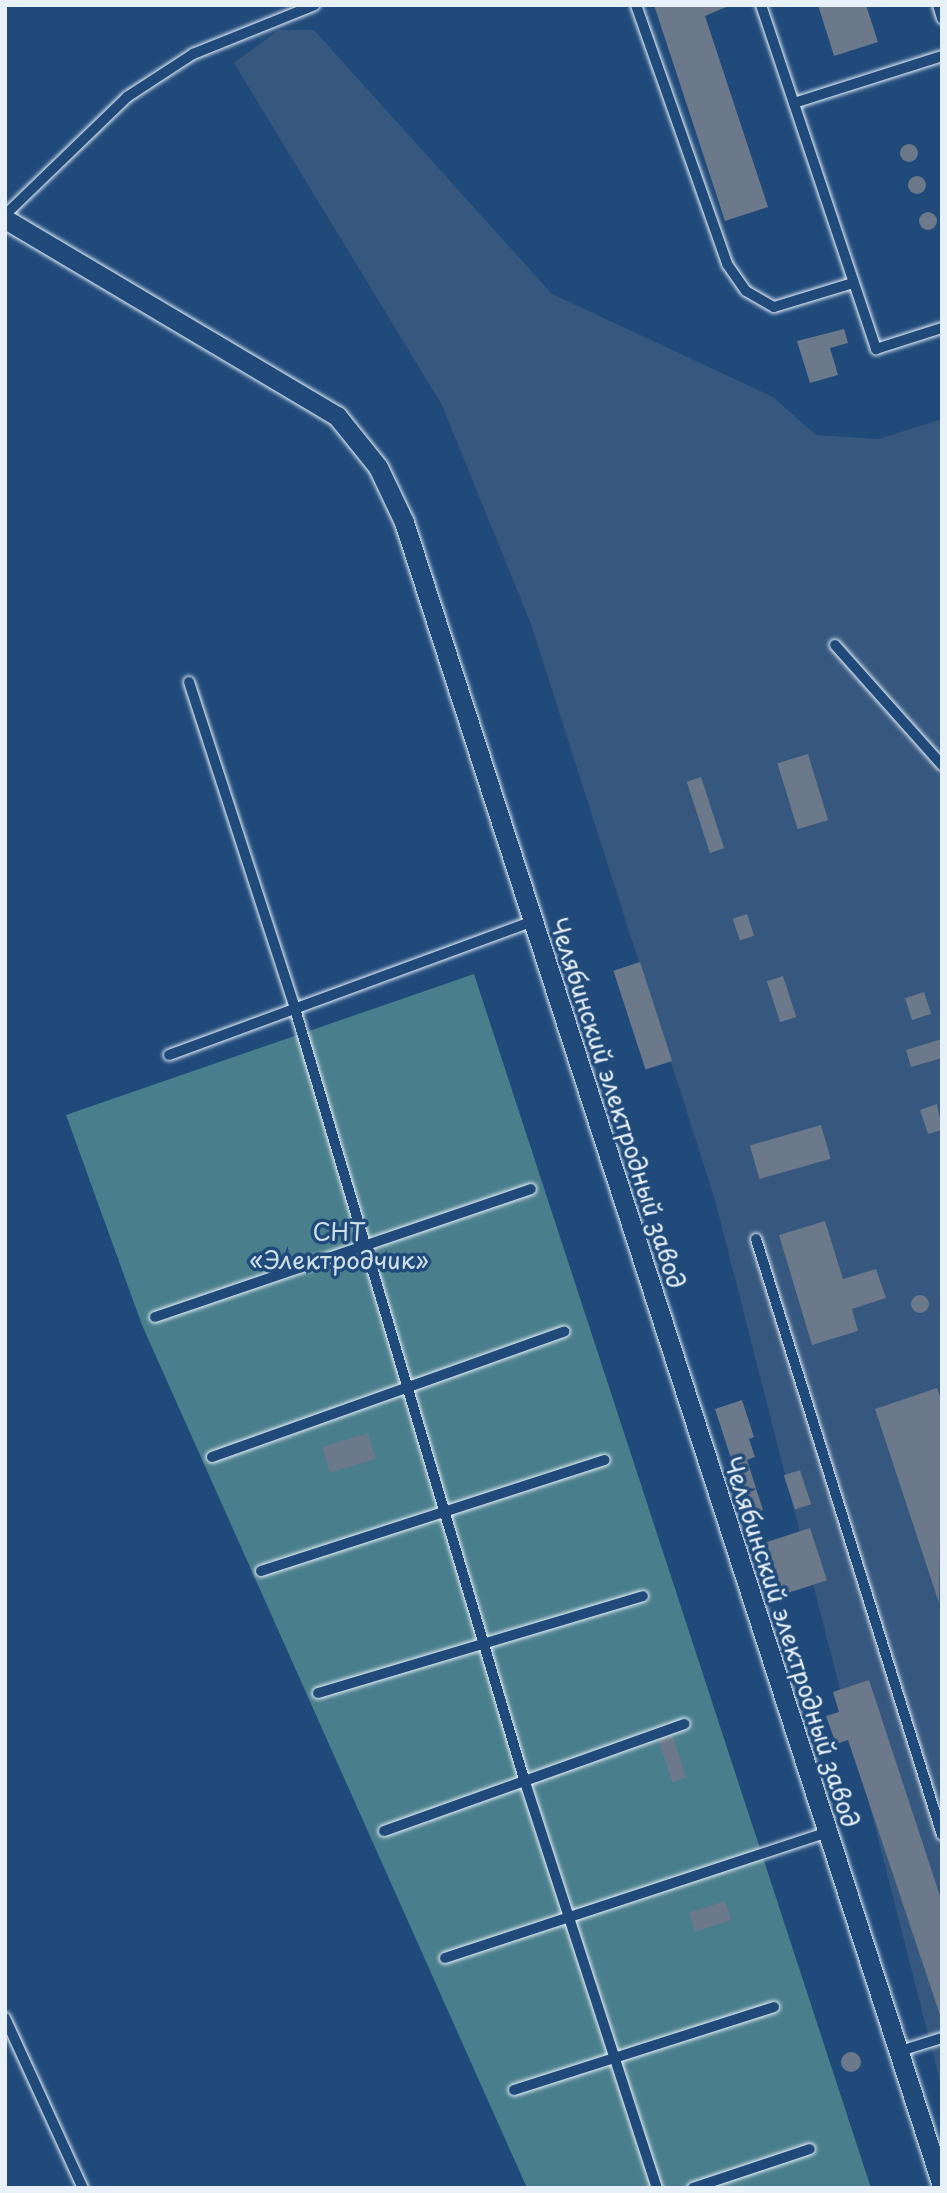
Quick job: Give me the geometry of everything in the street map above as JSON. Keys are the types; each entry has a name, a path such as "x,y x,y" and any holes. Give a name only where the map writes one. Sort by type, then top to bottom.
{"street":[{"name":"Челябинский электродный завод","path":"5,217 337,416 378,467 404,522 534,920 812,1808 828,1832 942,2186"}],"lane":[{"path":"5,217 127,97 193,54 315,5"},
{"path":"636,5 727,264 746,291 774,307 853,283"},
{"path":"761,5 876,349 942,328"},
{"path":"937,5 942,18"},
{"path":"794,103 942,57"},
{"path":"835,645 942,765"},
{"path":"190,682 295,1009 611,2062 657,2188"},
{"path":"169,1055 534,920"},
{"path":"155,1317 531,1189"},
{"path":"756,1239 942,1835"},
{"path":"212,1457 406,1384 564,1332"},
{"path":"261,1571 605,1460"},
{"path":"318,1693 643,1596"},
{"path":"384,1831 524,1779 685,1724"},
{"path":"445,1958 566,1915 828,1832"},
{"path":"514,2090 611,2062 774,2007"},
{"path":"5,2018 83,2188"},
{"path":"897,2052 942,2038"},
{"path":"693,2188 810,2149"}],"shaded area":[{"path":"279,30 314,30 552,294 773,397 816,435 879,439 942,419 942,2089 715,1200 531,624 442,405 234,63"}],"green space":[{"name":"СНТ «Электродчик»","path":"474,974 871,2188 527,2188 142,1325 66,1115"}],"building":[{"path":"654,5 731,5 705,16 768,207 725,221"},
{"path":"818,5 866,5 878,42 834,56"},
{"path":"909,144 915,147 918,153 915,159 909,162 903,159 900,153 903,147"},
{"path":"917,176 925,181 926,185 921,193 917,194 909,189 908,185 913,177"},
{"path":"928,212 934,215 937,221 934,227 928,230 922,227 919,221 922,215"},
{"path":"844,329 848,343 830,348 838,375 810,383 797,341"},
{"path":"808,754 828,820 798,829 777,763"},
{"path":"701,777 724,848 710,853 687,782"},
{"path":"747,914 754,936 740,941 733,919"},
{"path":"640,962 672,1061 646,1070 613,971"},
{"path":"783,976 796,1017 780,1022 767,981"},
{"path":"924,992 931,1014 912,1020 905,998"},
{"path":"942,1039 942,1058 911,1067 906,1050"},
{"path":"937,1104 942,1130 928,1134 920,1110"},
{"path":"821,1125 831,1159 760,1179 750,1145"},
{"path":"825,1221 843,1279 876,1269 886,1298 852,1309 858,1331 812,1345 779,1235"},
{"path":"920,1295 926,1298 929,1304 926,1310 920,1313 914,1310 911,1304 914,1298"},
{"path":"937,1388 942,1403 939,1603 875,1409"},
{"path":"742,1400 754,1437 749,1439 755,1457 747,1460 763,1510 749,1514 715,1409"},
{"path":"368,1433 376,1459 330,1473 322,1447"},
{"path":"800,1470 811,1504 795,1509 784,1475"},
{"path":"810,1528 827,1580 783,1595 766,1542"},
{"path":"869,1680 942,1902 942,2021 848,1740 836,1744 826,1716 839,1712 833,1692"},
{"path":"673,1736 687,1778 672,1782 659,1741"},
{"path":"725,1901 731,1920 695,1932 689,1913"},
{"path":"851,2052 858,2055 861,2062 858,2069 851,2072 844,2069 841,2062 844,2055"}]}
